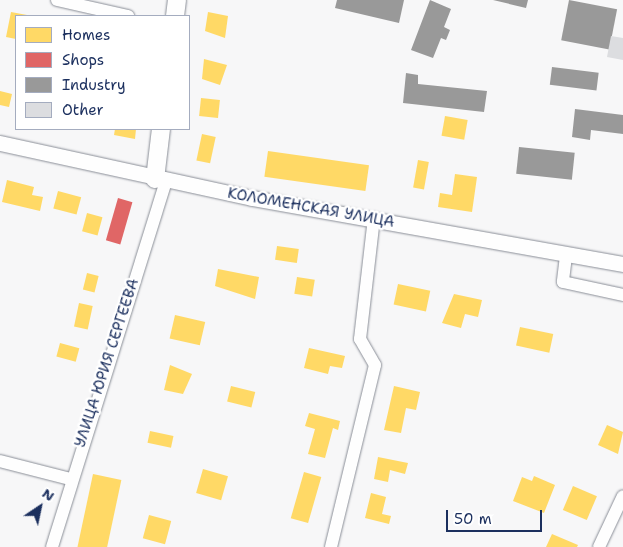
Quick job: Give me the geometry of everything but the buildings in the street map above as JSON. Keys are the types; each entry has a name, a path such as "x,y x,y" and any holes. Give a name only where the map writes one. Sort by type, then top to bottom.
{"main road":[{"path":"175,15 177,0"},
{"name":"УЛИЦА ЮРИЯ СЕРГЕЕВА","path":"161,130 161,180"}],"street":[{"path":"57,0 124,15"},
{"name":"КОЛОМЕНСКАЯ УЛИЦА","path":"0,143 161,180 374,218 566,256 623,264"},
{"name":"УЛИЦА ЮРИЯ СЕРГЕЕВА","path":"52,547 70,480 161,180"},
{"path":"331,547 375,365 360,340 374,218"},
{"path":"566,256 563,282 623,295"},
{"path":"0,461 70,480"},
{"path":"599,547 623,496"}]}
